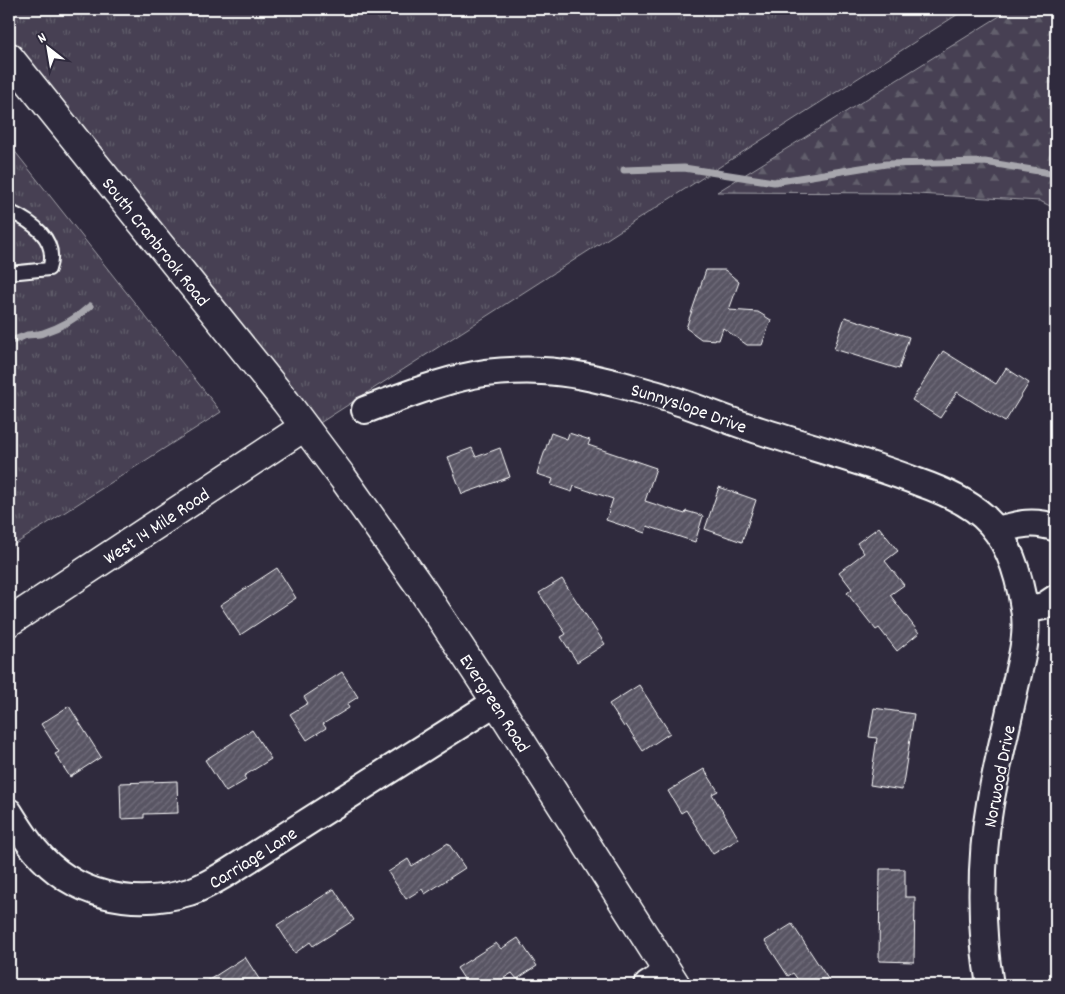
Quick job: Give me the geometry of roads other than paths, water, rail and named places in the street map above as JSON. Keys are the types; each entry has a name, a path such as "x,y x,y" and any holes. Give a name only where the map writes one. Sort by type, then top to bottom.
{"street":[{"name":"South Cranbrook Road","path":"9,57 280,394 304,427"},
{"name":"Sunnyslope Drive","path":"365,410 458,378 483,373 544,371 595,378 662,396 737,423 894,472 932,487 970,506 984,516 997,530 1008,549 1016,569"},
{"name":"West 14 Mile Road","path":"9,622 304,427"},
{"name":"Evergreen Road","path":"304,427 343,478 423,591 496,702 664,981"},
{"path":"997,530 1016,525 1036,523 1056,528"},
{"name":"Norwood Drive","path":"990,985 986,963 984,930 983,884 985,844 990,805 1024,650 1025,610 1016,569"},
{"path":"1025,610 1044,606 1056,598"},
{"name":"Carriage Lane","path":"9,812 35,850 50,865 73,881 104,895 125,899 165,898 190,892 210,883 496,702"}],"lane":[{"path":"9,211 21,217 46,238 50,250 51,264 49,270 9,273"}],"waterway":[{"path":"624,170 684,168 774,182 886,164 985,162 1056,174"},
{"path":"9,341 27,335 41,334 56,328 90,306"}]}
